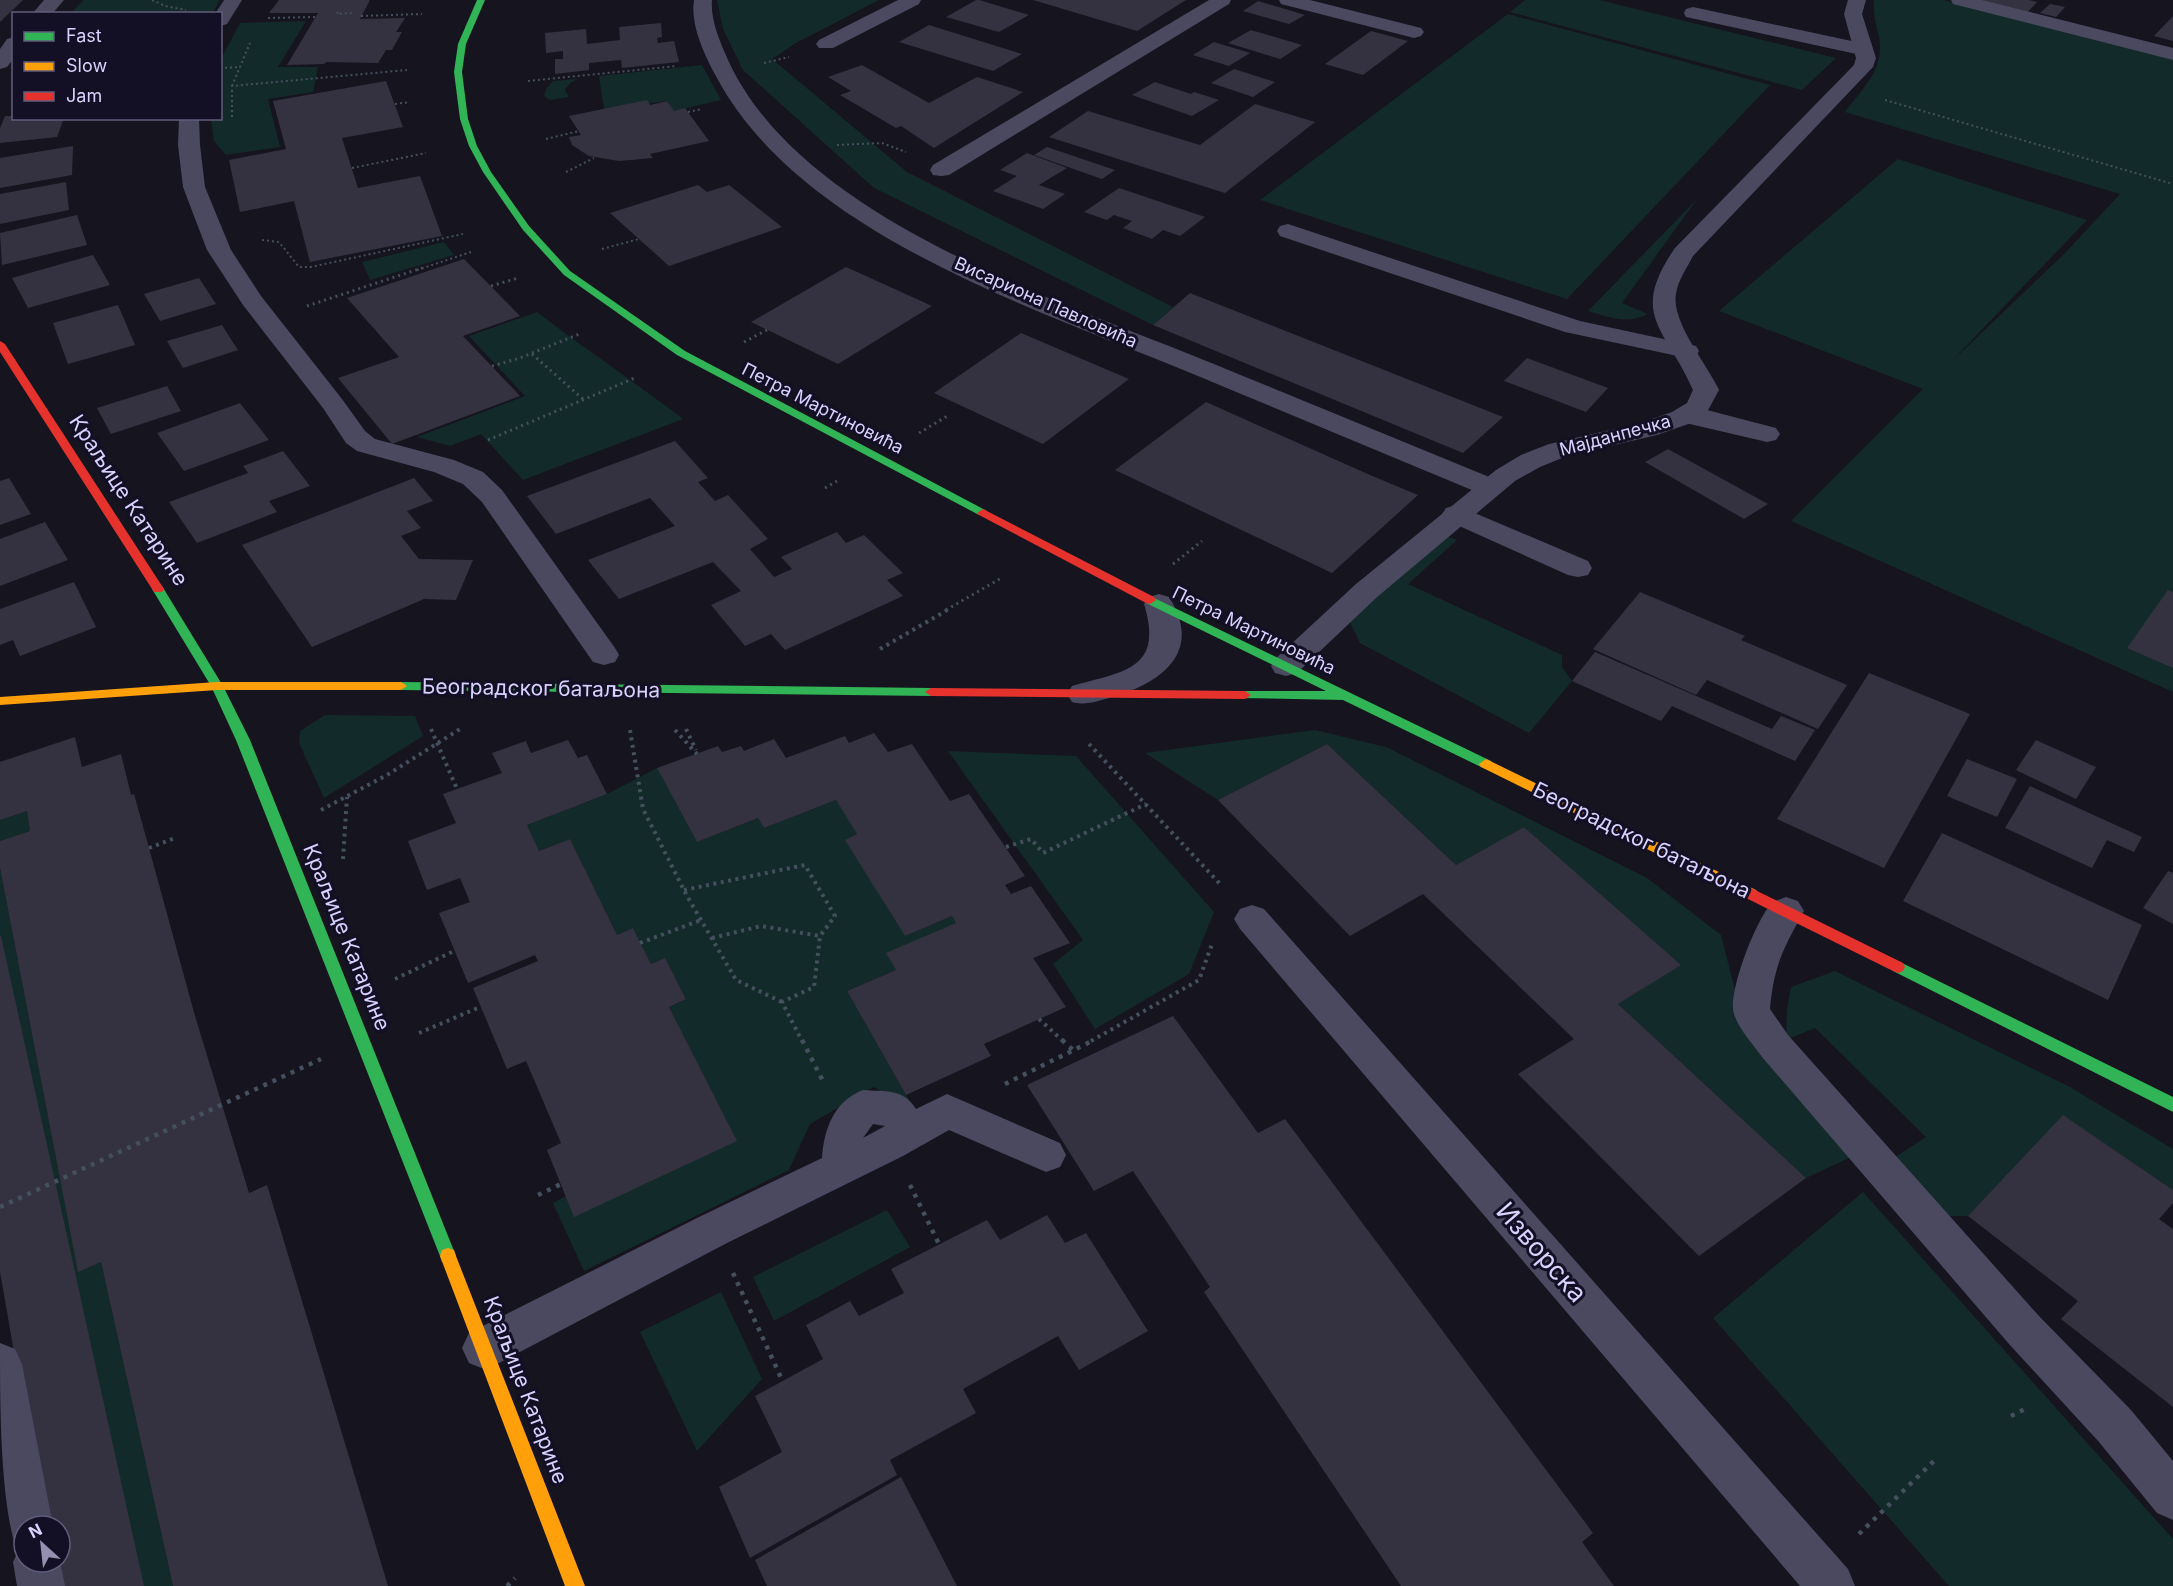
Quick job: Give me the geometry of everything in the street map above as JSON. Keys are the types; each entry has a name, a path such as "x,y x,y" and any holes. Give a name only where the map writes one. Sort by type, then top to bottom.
{"street":[{"path":"43,12 55,0"},
{"path":"222,17 233,0"},
{"name":"Петра Мартиновића","path":"481,0 462,44 458,72 464,119 472,146 526,228 567,273 681,353 731,381 1160,604 1350,696"},
{"name":"Висариона Павловића","path":"703,0 702,7 710,40 718,61 760,124 802,168 865,214 909,240 1032,299 1489,487"},
{"path":"826,44 912,0"},
{"path":"941,170 1222,0"},
{"path":"1288,0 1414,32"},
{"name":"Мајданпечка","path":"1286,666 1366,591 1456,514 1489,487 1532,460 1557,450 1664,424 1696,409 1706,390 1687,351 1666,316 1662,299 1683,253 1863,67 1866,58 1853,14 1857,0"},
{"path":"1960,0 2173,54"},
{"path":"1693,13 1862,49"},
{"path":"0,63 12,46"},
{"path":"189,120 194,187 219,250 251,300 333,404 355,437 366,445 444,466 474,479 492,496 604,655"},
{"path":"1288,231 1574,327 1687,351"},
{"name":"Краљице Катарине","path":"0,344 176,616 217,686 243,740 484,1348 575,1586"},
{"path":"1686,415 1707,418 1767,434"},
{"path":"1456,514 1578,568"},
{"name":"Београдског батаљона","path":"1083,694 1129,681 1154,665 1164,650 1166,636 1160,604"},
{"name":"Београдског батаљона","path":"0,701 217,686 1350,696 2173,1105"},
{"path":"1786,911 1773,930 1754,976 1751,1012 1775,1046 2016,1321 2115,1426 2173,1497"},
{"name":"Изворска","path":"1252,919 1831,1586"},
{"path":"484,1348 948,1111 1046,1155"},
{"path":"0,1364 28,1514"}],"path":[{"path":"152,0 165,6 193,11"},
{"path":"338,12 336,14 352,13 349,16"},
{"path":"361,16 422,14"},
{"path":"285,18 315,17"},
{"path":"233,126 230,97 232,86 253,38"},
{"path":"756,64 788,58"},
{"path":"222,68 240,67"},
{"path":"232,86 407,70"},
{"path":"528,81 637,70"},
{"path":"1844,88 2173,184"},
{"path":"395,104 410,102"},
{"path":"546,139 579,131"},
{"path":"831,146 846,143 882,143 897,147 941,170"},
{"path":"351,168 426,153"},
{"path":"566,172 594,158"},
{"path":"213,238 279,242 299,267 311,267 463,234"},
{"path":"622,243 639,239"},
{"path":"328,299 474,251"},
{"path":"491,286 506,283"},
{"path":"492,366 532,354 576,335"},
{"path":"532,354 584,400"},
{"path":"481,443 637,377"},
{"path":"1169,568 1202,541"},
{"path":"904,636 1003,577"},
{"path":"430,726 457,789"},
{"path":"630,732 643,809 684,890 736,980 782,1002 825,1085"},
{"path":"689,735 697,754"},
{"path":"320,811 438,744"},
{"path":"1089,744 1252,919"},
{"path":"343,859 347,796"},
{"path":"1006,847 1030,839 1043,853 1146,804"},
{"path":"149,848 175,838"},
{"path":"684,890 805,865 835,916 820,936 814,987 782,1002"},
{"path":"640,943 701,920"},
{"path":"712,938 761,926 820,936"},
{"path":"395,979 454,951"},
{"path":"998,1088 1073,1050 1199,980"},
{"path":"419,1033 480,1007"},
{"path":"1039,1019 1073,1050"},
{"path":"0,1207 363,1040"},
{"path":"899,1138 939,1244"},
{"path":"538,1195 561,1184"},
{"path":"713,1230 783,1382"},
{"path":"1883,1512 1936,1459"}],"green space":[{"path":"84,0 220,0 214,12 72,12"},
{"path":"717,0 879,0 796,43 772,59 907,172 1173,307 1153,325 874,188 743,70 723,29"},
{"path":"1525,0 1599,0 1836,58 1802,90 1510,12"},
{"path":"1874,0 1944,0 2173,57 2173,692 1791,521 1923,389 1719,311 1898,159 2087,220 1950,363 2064,254 2120,194 1845,112 1871,78 1879,59 1880,48"},
{"path":"1508,14 1770,85 1567,299 1260,200"},
{"path":"306,21 278,67 318,67 313,92 268,99 280,147 226,155 214,141 211,120 222,120 222,57 240,23"},
{"path":"702,65 721,100 674,111 667,101 604,109 599,76"},
{"path":"578,79 570,83 565,90 569,97 550,100 544,96 546,89 553,81"},
{"path":"1697,199 1622,303 1648,314 1625,319 1588,311"},
{"path":"444,242 454,255 370,280 362,262"},
{"path":"537,312 683,419 523,480 481,434 450,446 417,437 525,396 469,336"},
{"path":"1446,536 1457,540 1408,584 1562,655 1562,667 1572,681 1529,733 1360,643 1348,618"},
{"path":"325,715 415,716 423,736 324,798 299,743 300,731"},
{"path":"1315,730 1386,747 1647,878 1721,935 1744,1025 1851,1157 1806,1178 1618,1004 1680,965 1524,827 1456,865 1327,744 1218,800 1145,753"},
{"path":"948,751 1076,756 1214,912 1189,974 1095,1029 1053,964 1083,940"},
{"path":"657,768 697,842 758,818 764,828 836,800 857,834 846,840 905,936 952,916 956,923 896,970 847,991 915,1111 874,1087 810,1124 789,1170 584,1271 553,1203 566,1196 736,1140 669,1007 686,999 665,958 651,964 633,928 617,935 570,839 539,851 527,825 607,794"},
{"path":"27,811 30,831 0,841 0,820"},
{"path":"0,868 78,1271 101,1262 173,1586 54,1586 57,1574 72,1574 72,1514 42,1514 0,1271"},
{"path":"1835,971 2070,1087 2173,1149 2173,1190 2063,1116 1968,1216 1949,1216 1894,1158 1926,1137 1815,1028 1786,1040 1787,1009 1791,987"},
{"path":"1863,1192 2173,1539 2173,1586 1949,1586 1713,1318"},
{"path":"887,1210 910,1247 774,1321 753,1277"},
{"path":"721,1292 762,1379 697,1451 640,1332"}],"building":[{"path":"0,0 23,0 0,22"},
{"path":"279,0 370,0 360,19 405,18 396,32 402,32 392,50 386,50 378,63 326,62 324,64 287,65 318,13 269,13"},
{"path":"976,0 1029,15 999,32 946,17"},
{"path":"1033,0 1186,0 1137,31"},
{"path":"1980,0 2029,0 2037,2 2028,12"},
{"path":"1258,1 1305,15 1289,24 1243,11"},
{"path":"2050,4 2065,7 2056,17 2040,13"},
{"path":"2173,16 2173,41 2154,36"},
{"path":"661,23 662,37 657,38 658,43 674,41 679,62 622,68 621,60 589,63 589,70 555,74 555,59 563,59 563,51 546,53 545,33 586,29 587,44 620,40 619,27"},
{"path":"929,25 1022,54 993,71 899,42"},
{"path":"1251,30 1302,45 1280,59 1228,43"},
{"path":"1371,31 1408,41 1363,75 1325,64"},
{"path":"1214,42 1250,53 1229,66 1193,55"},
{"path":"862,65 929,103 977,77 1023,92 934,148 901,126 896,128 840,95 851,91 828,77"},
{"path":"1234,69 1275,82 1253,97 1211,83"},
{"path":"386,81 403,127 342,138 358,188 420,176 442,236 310,262 294,201 240,212 229,160 286,149 273,101"},
{"path":"1155,82 1191,94 1194,92 1219,100 1192,116 1132,95"},
{"path":"647,100 650,105 667,101 674,111 685,108 709,141 650,154 653,158 619,161 589,156 572,145 569,137 581,135 569,116"},
{"path":"1255,104 1315,122 1225,193 1049,137 1088,111 1200,145"},
{"path":"5,116 12,116 12,120 63,120 57,137 0,143 0,128"},
{"path":"73,146 72,175 0,188 0,158"},
{"path":"1047,147 1115,170 1102,179 1034,155"},
{"path":"1027,153 1067,168 1039,185 1065,194 1043,209 993,191 1017,176 1000,170"},
{"path":"66,182 69,210 0,224 0,194"},
{"path":"698,185 707,192 729,185 782,227 669,266 610,213"},
{"path":"1119,188 1205,217 1180,236 1163,230 1152,239 1123,228 1132,221 1114,215 1107,220 1084,212"},
{"path":"77,215 87,245 2,265 0,233"},
{"path":"93,255 110,285 28,308 12,278"},
{"path":"464,259 520,316 463,336 520,396 392,444 338,378 399,357 347,298"},
{"path":"846,267 932,306 838,364 751,322"},
{"path":"199,278 216,304 160,321 144,294"},
{"path":"1190,293 1503,417 1463,453 1153,325"},
{"path":"118,305 135,345 68,364 53,323"},
{"path":"222,325 238,350 183,368 167,341"},
{"path":"1021,333 1129,379 1043,444 934,393"},
{"path":"1527,358 1608,388 1586,412 1504,381"},
{"path":"167,386 181,411 111,434 97,408"},
{"path":"1206,402 1418,495 1332,573 1115,470"},
{"path":"240,403 269,440 184,471 157,433"},
{"path":"675,441 708,478 698,482 715,501 728,495 768,539 750,549 774,577 792,569 781,557 837,532 846,543 864,535 903,573 887,580 903,596 785,650 771,634 745,646 711,605 741,591 713,562 619,599 588,560 675,526 650,498 556,534 527,496"},
{"path":"1668,449 1768,504 1744,519 1645,462"},
{"path":"283,451 310,486 269,501 277,512 197,543 169,502 248,473 243,466"},
{"path":"9,478 31,514 0,525 0,481"},
{"path":"414,478 433,501 407,511 421,528 401,536 419,559 473,560 456,600 424,599 312,647 242,545"},
{"path":"45,522 68,560 0,586 0,539"},
{"path":"74,582 96,627 20,656 13,640 0,645 0,609"},
{"path":"2168,590 2173,592 2173,668 2127,648"},
{"path":"1640,592 1745,636 1741,640 1847,685 1818,729 1707,680 1696,695 1593,649"},
{"path":"1595,652 1772,729 1781,716 1815,730 1795,761 1672,706 1661,721 1572,681"},
{"path":"1869,673 1970,714 1884,868 1777,819"},
{"path":"874,733 888,752 912,744 950,801 969,794 1025,876 1005,885 1011,894 1031,886 1070,943 1033,958 1066,1007 984,1044 991,1056 906,1095 847,991 896,970 886,953 956,923 952,916 905,936 845,840 857,834 836,800 764,828 758,818 697,842 657,768 718,746 722,752 741,746 744,751 774,739 786,758 845,736 849,743"},
{"path":"75,737 82,767 121,754 195,1016 249,1193 267,1185 388,1586 173,1586 101,1262 78,1272 0,868 0,841 30,831 27,811 0,820 0,762"},
{"path":"568,740 578,758 587,755 607,794 527,825 539,851 570,839 617,935 633,928 651,964 665,958 686,999 669,1007 737,1141 574,1217 547,1150 561,1143 526,1061 507,1069 473,988 538,961 535,955 468,983 439,913 470,902 460,878 427,890 408,841 456,823 443,794 502,773 492,753 526,741 531,753"},
{"path":"2036,740 2096,767 2076,799 2016,770"},
{"path":"1327,744 1456,865 1524,827 1681,965 1618,1004 1806,1178 1699,1256 1518,1074 1574,1039 1423,894 1350,936 1218,800"},
{"path":"1967,759 2017,779 1997,817 1947,796"},
{"path":"2030,786 2142,837 2134,852 2107,840 2092,868 2005,828"},
{"path":"1942,833 2142,925 2108,1000 1903,901"},
{"path":"2168,871 2173,873 2173,924 2143,908"},
{"path":"1,936 144,1586 54,1586 57,1574 72,1574 72,1514 42,1514 0,1271"},
{"path":"1173,1016 1258,1133 1285,1119 1593,1533 1582,1542 1614,1586 1401,1586 1204,1292 1210,1287 1133,1171 1094,1191 1027,1085"},
{"path":"2063,1115 2173,1190 2173,1203 2159,1219 2173,1229 2173,1407 2061,1319 2078,1301 1968,1216"},
{"path":"1047,1215 1065,1243 1086,1233 1148,1331 1079,1370 1058,1336 963,1389 976,1413 890,1460 897,1475 750,1558 719,1487 782,1452 755,1396 823,1359 806,1325 850,1301 859,1316 904,1293 891,1269 987,1220 1000,1240"},
{"path":"901,1477 957,1586 767,1586 755,1560"}],"traffic: fast":[{"path":"481,0 462,44 458,72 464,119 473,146 487,172 526,228 567,273 681,353 983,513"},
{"path":"158,589 217,686 243,740 448,1256"},
{"path":"1150,600 1486,764"},
{"path":"401,686 931,692"},
{"path":"1245,695 1340,696"},
{"path":"1898,967 2173,1105"}],"traffic: slow":[{"path":"0,701 217,686 401,686"},
{"path":"1486,764 1751,894"},
{"path":"448,1256 575,1586"}],"traffic: jam":[{"path":"0,344 158,589"},
{"path":"983,513 1150,600"},
{"path":"931,692 1245,695"},
{"path":"1751,894 1898,967"}]}
